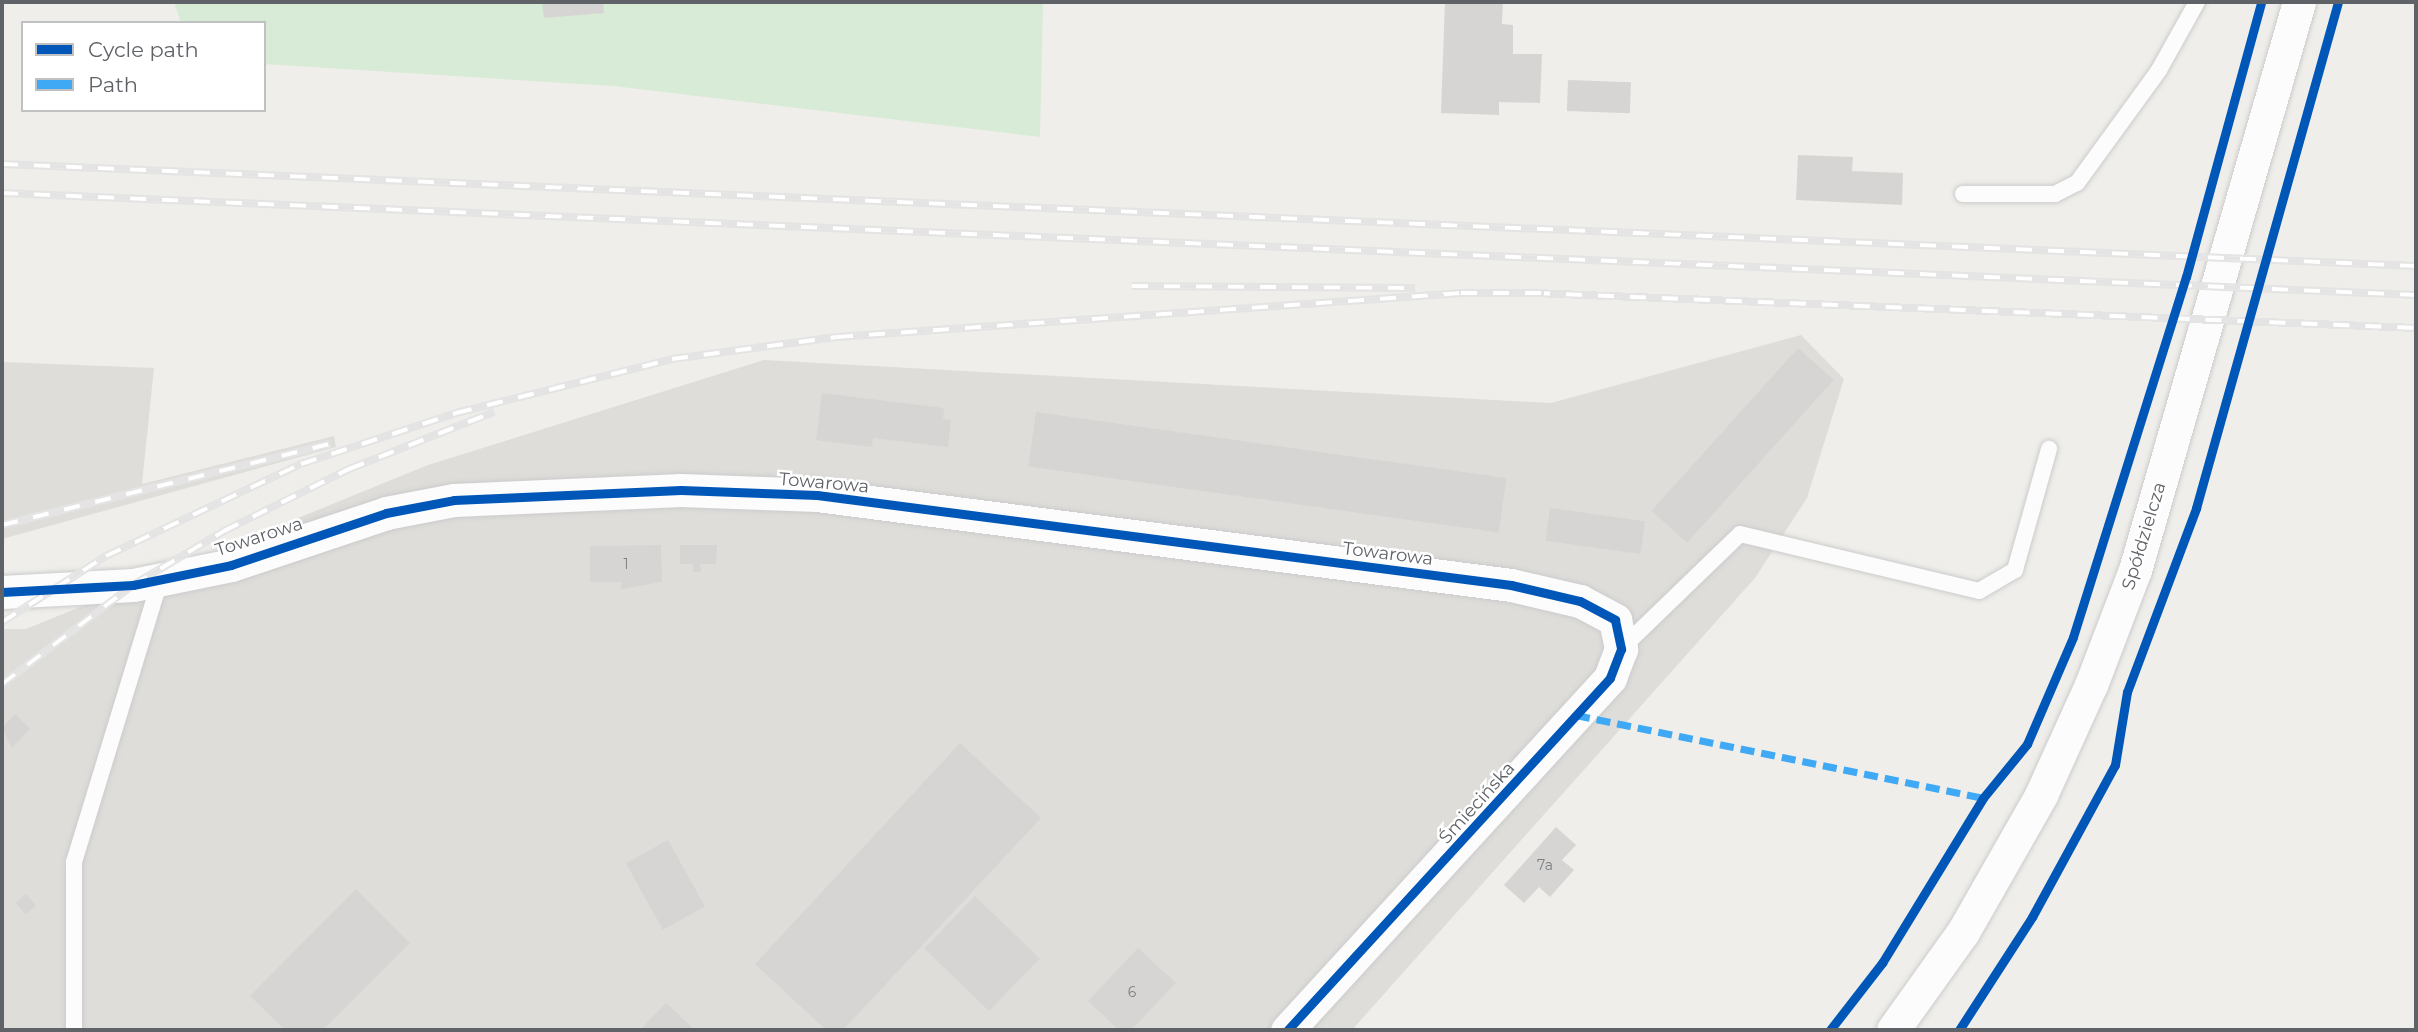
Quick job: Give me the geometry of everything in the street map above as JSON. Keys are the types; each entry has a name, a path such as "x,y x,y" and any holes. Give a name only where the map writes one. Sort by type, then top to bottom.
{"street":[{"name":"Spółdzielcza","path":"1893,1030 1963,932 2040,796 2091,685 2136,570 2299,2"},
{"name":"Towarowa","path":"5,595 160,578 231,565 386,513 454,500 583,491 817,495 1546,591 1615,620 1621,649"},
{"name":"Śmiecińska","path":"1287,1030 1610,678 1621,649"}],"lane":[{"path":"1963,194 2054,194 2077,183 2159,70 2197,2"},
{"path":"1621,649 1740,534 1979,591 2015,570 2049,449"},
{"path":"75,1030 74,862 160,578"}],"shaded area":[{"path":"1801,335 1844,379 1807,498 1755,578 1352,1030 2,1030 2,629 26,629 428,465 764,360 1551,403"},
{"path":"2,362 154,368 142,484 334,436 336,447 2,539"}],"green space":[{"path":"174,2 1043,2 1040,137 613,86 266,64 266,21 180,21"}],"building":[{"path":"542,2 603,2 604,13 544,18"},
{"path":"1445,2 1503,2 1502,24 1513,25 1513,54 1542,54 1540,103 1499,102 1499,115 1441,113"},
{"path":"1568,80 1631,82 1630,113 1567,111"},
{"path":"1798,155 1853,157 1852,171 1903,173 1902,205 1796,200"},
{"path":"1798,348 1834,380 1687,543 1651,511"},
{"path":"822,393 944,408 943,419 951,420 948,447 873,438 872,447 816,440"},
{"path":"1036,412 1506,478 1499,533 1028,466"},
{"path":"1550,508 1645,521 1640,554 1545,541"},
{"path":"661,545 662,582 621,589 621,582 590,582 590,546"},
{"path":"680,545 717,545 716,564 700,564 701,572 693,572 693,564 680,564"},
{"path":"15,714 30,729 12,748 2,728"},
{"path":"960,743 1041,818 843,1030 826,1030 755,964"},
{"path":"1556,827 1576,845 1562,860 1574,870 1550,897 1539,887 1524,903 1504,885"},
{"path":"668,840 705,906 663,930 626,863"},
{"path":"356,889 410,943 323,1030 285,1030 250,996"},
{"path":"26,894 36,905 26,915 16,903"},
{"path":"975,896 1040,959 989,1011 924,949"},
{"path":"1138,948 1176,983 1131,1030 1119,1030 1088,1001"},
{"path":"666,1003 695,1030 640,1030"}],"railway":[{"path":"2,164 2416,266"},
{"path":"2,193 2416,295"},
{"path":"1132,286 1415,288"},
{"path":"2,622 106,556 301,464 456,413 672,359 837,337 1461,293 1544,293"},
{"path":"1534,293 2416,328"},
{"path":"2,684 133,585 224,531 349,469 494,412"},
{"path":"2,525 330,444"}],"marked path":[{"path":"1576,715 1983,798"}],"cycle path":[{"path":"1830,1030 1882,963 1983,798 2027,744 2073,637 2186,277 2261,2"},
{"path":"1959,1030 2032,917 2115,765 2127,692 2196,508 2338,2"},
{"path":"2,592 133,585 231,565 386,513 454,500 681,490 817,495 1511,585 1580,601 1615,620 1621,649 1610,678 1287,1030"}]}
